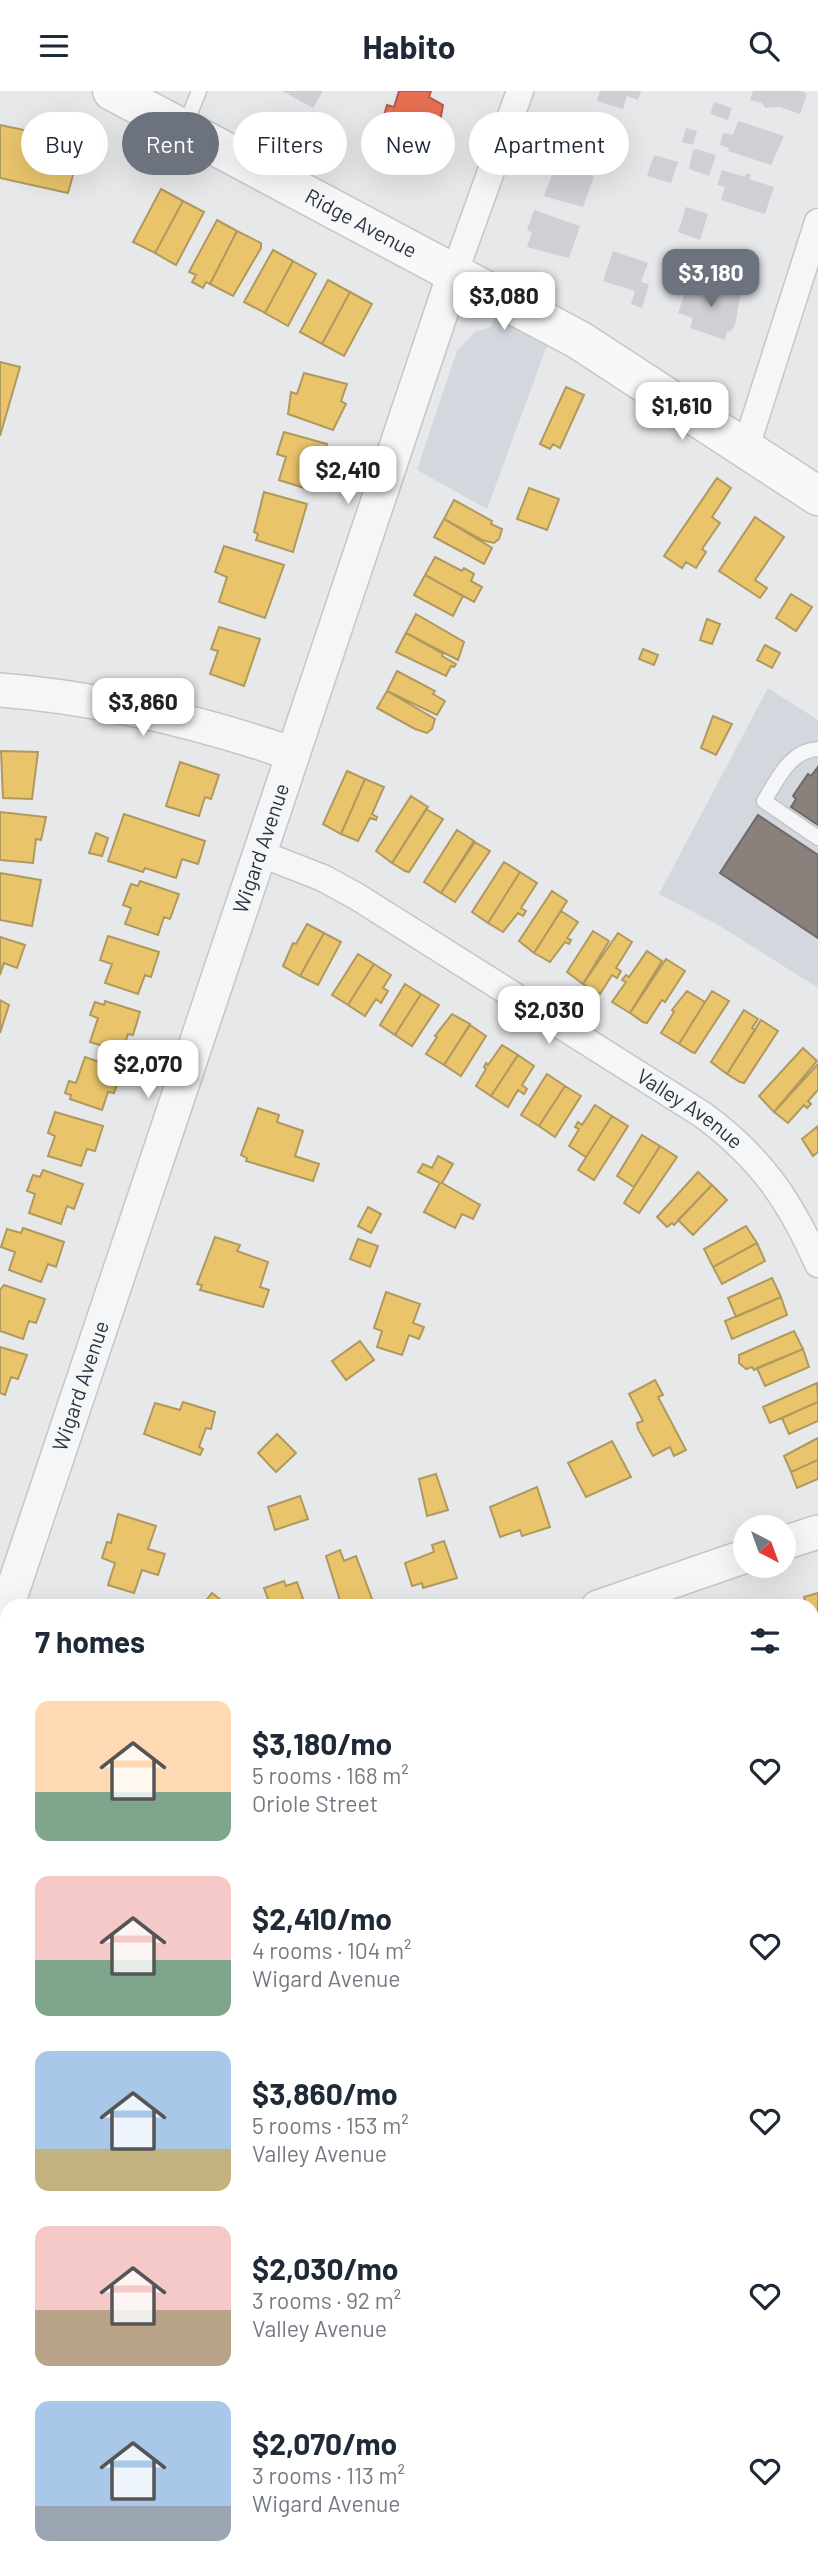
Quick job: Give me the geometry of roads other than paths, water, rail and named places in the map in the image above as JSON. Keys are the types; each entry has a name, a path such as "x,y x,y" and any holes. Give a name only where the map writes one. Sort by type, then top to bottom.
{"main road":[{"name":"Ridge Avenue","path":"112,91 152,112"},
{"name":"Ridge Avenue","path":"219,148 579,340 818,496"}],"street":[{"name":"Wigard Avenue","path":"10,1599 454,274 520,91"},
{"path":"746,447 818,222"},
{"path":"0,690 122,705 192,722 293,754"},
{"name":"Valley Avenue","path":"259,853 323,878 356,896 703,1115 751,1155 774,1181 800,1225 818,1264"},
{"path":"796,1539 818,1532"},
{"path":"620,1599 733,1560"}],"lane":[{"path":"191,112 199,91"},
{"path":"818,749 807,750 789,762 764,801 818,838"}]}
